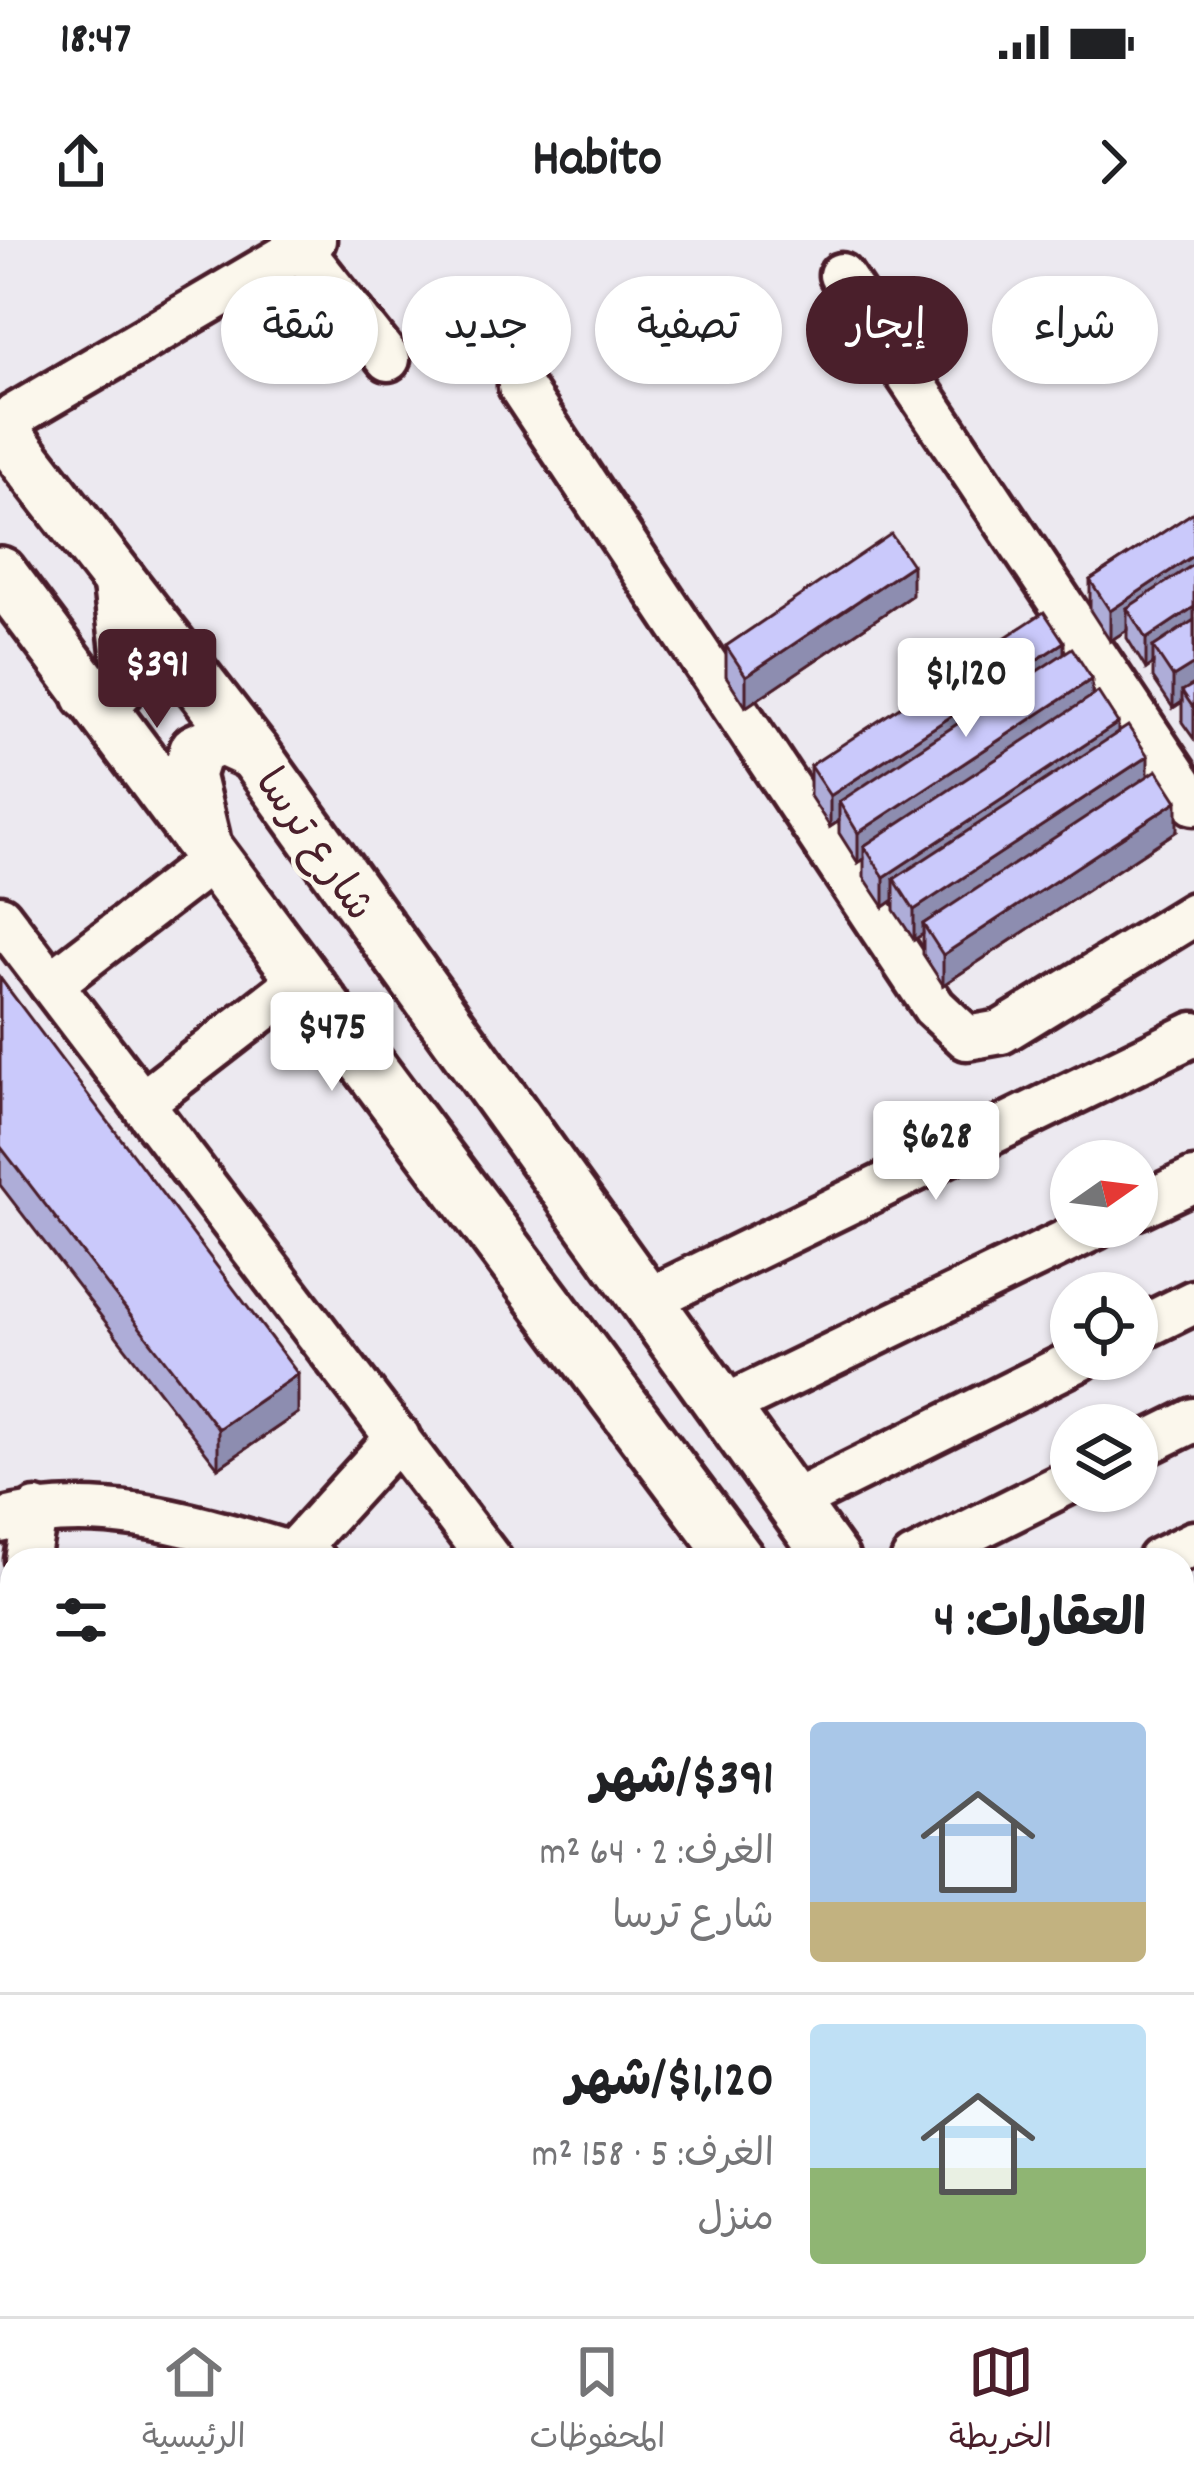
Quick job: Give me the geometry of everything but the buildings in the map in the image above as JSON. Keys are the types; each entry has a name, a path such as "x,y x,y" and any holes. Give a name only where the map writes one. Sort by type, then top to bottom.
{"main road":[{"name":"شارع ترسا","path":"0,425 254,754 824,1548"},
{"path":"0,573 728,1548"},
{"path":"89,695 117,689 130,671 119,578"},
{"path":"210,857 188,775 190,761 207,742 221,739 254,754"}],"street":[{"path":"0,425 303,242 388,359"},
{"path":"841,275 1194,803"},
{"path":"520,386 934,1007 967,1038 1000,1032 1194,914"},
{"path":"51,984 210,857"},
{"path":"0,917 481,1548"},
{"path":"142,1103 302,980"},
{"path":"644,1302 1194,1034"},
{"path":"1158,1197 1194,1180"},
{"path":"722,1408 1053,1248"},
{"path":"1158,1320 1194,1302"},
{"path":"791,1503 1050,1374"},
{"path":"1158,1438 1194,1420"},
{"path":"304,1548 398,1437"},
{"path":"937,1548 1050,1492"},
{"path":"25,1548 18,1516 83,1507 130,1512 259,1548"}]}
